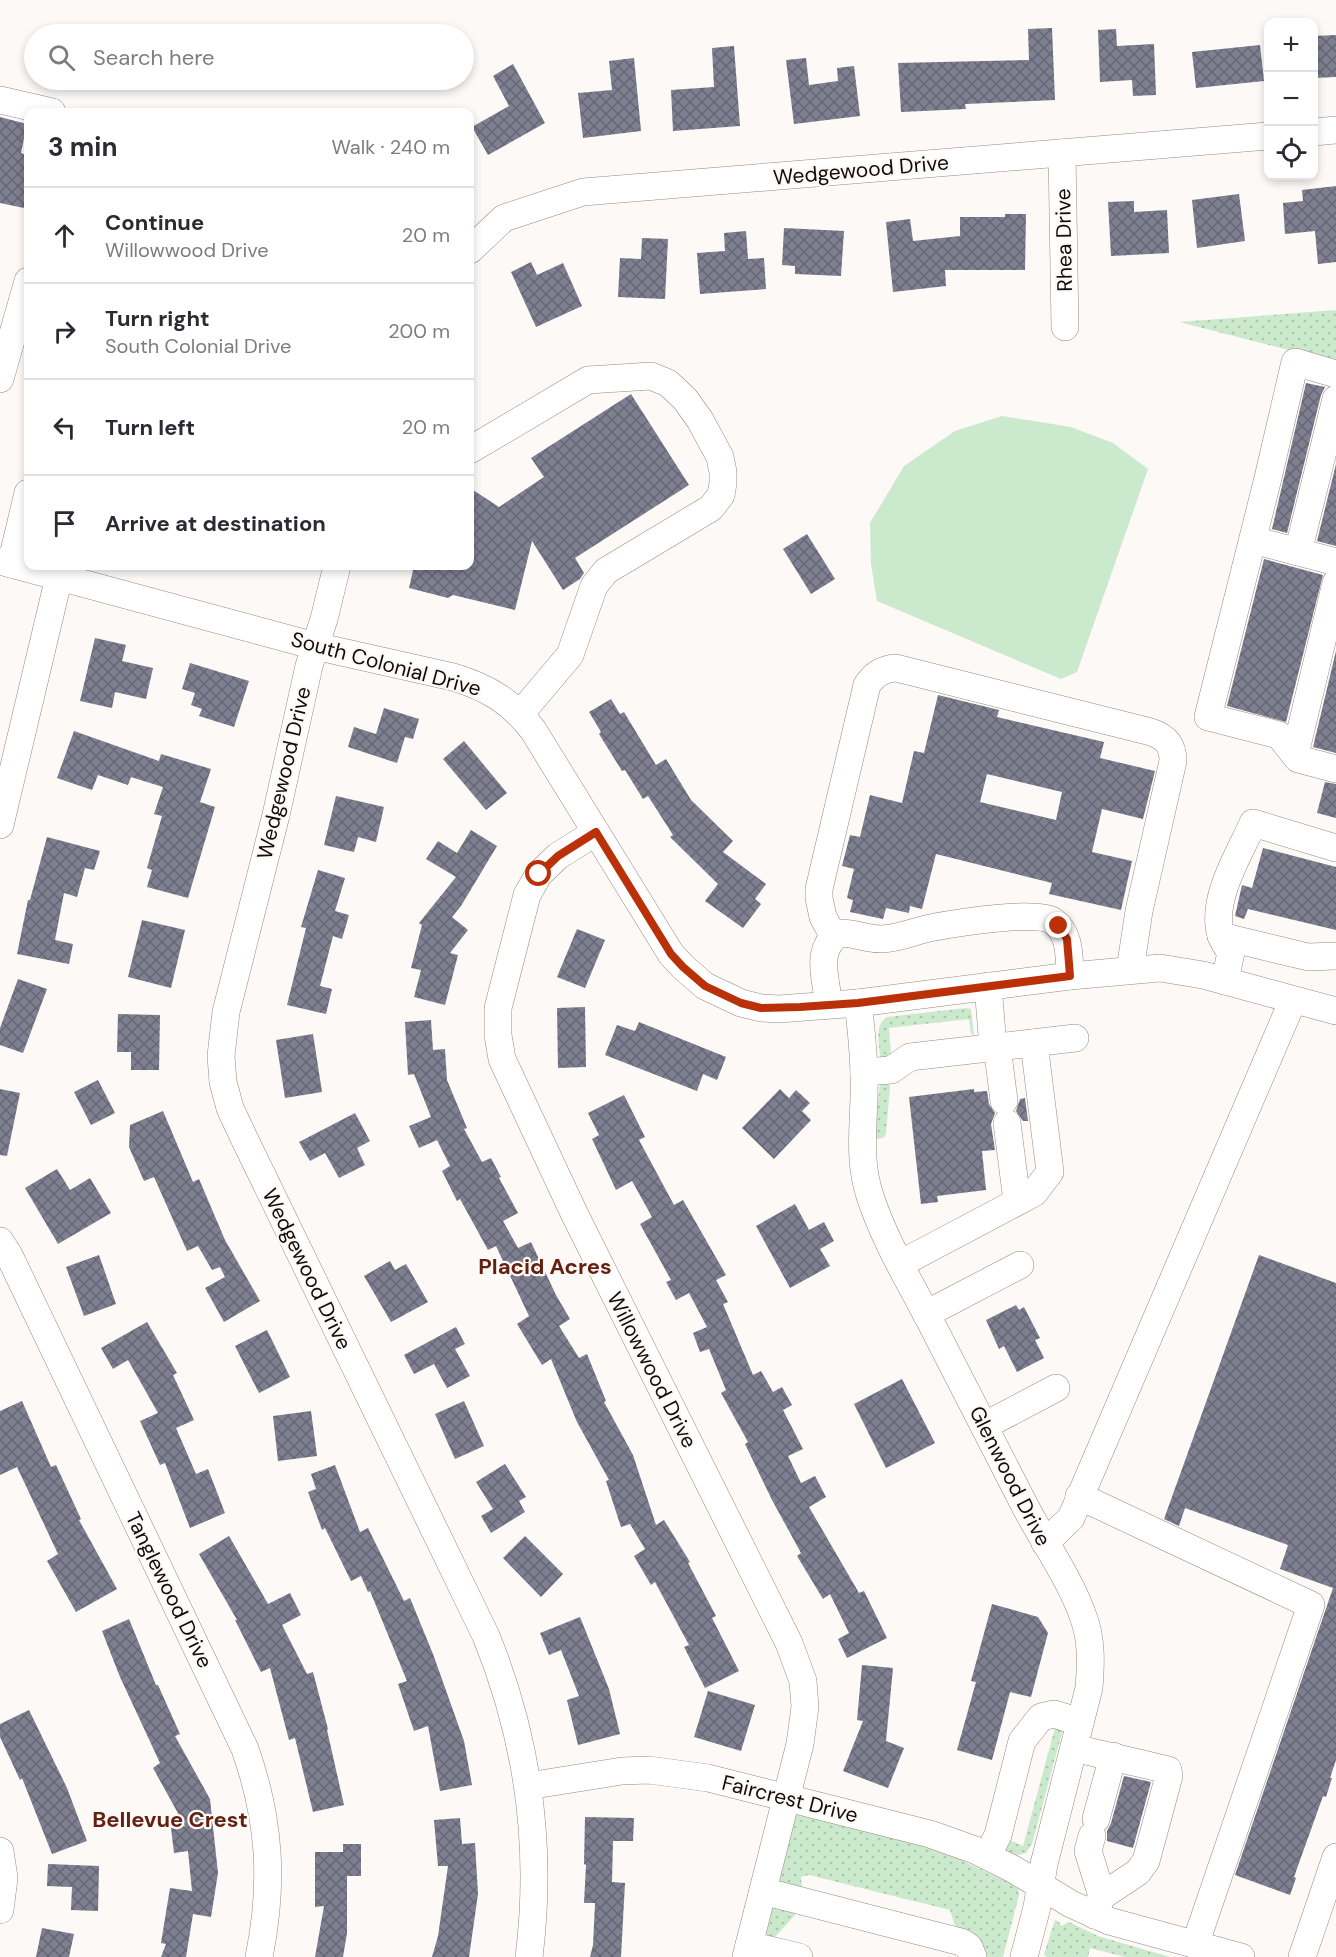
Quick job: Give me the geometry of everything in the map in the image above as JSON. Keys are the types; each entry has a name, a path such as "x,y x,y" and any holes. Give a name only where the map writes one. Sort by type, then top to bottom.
{"street":[{"path":"0,100 35,108"},
{"path":"1318,132 1336,130"},
{"name":"Wedgewood Drive","path":"474,246 504,218 583,192 1264,136"},
{"name":"Rhea Drive","path":"1062,153 1065,327"},
{"path":"0,379 24,295"},
{"path":"1336,374 1295,362 1208,717 1279,735 1298,759 1336,769"},
{"path":"474,448 588,380 651,376 668,383 685,399 700,420 720,458 723,472 721,495 711,508 606,571 594,586 570,655 520,713"},
{"path":"1298,552 1336,399"},
{"path":"5,563 24,505"},
{"path":"1252,540 1336,562"},
{"name":"South Colonial Drive","path":"5,563 24,568"},
{"name":"South Colonial Drive","path":"32,570 315,646 475,684 499,696 520,713 533,730 671,954 705,986 741,1003 761,1008 779,1009 858,1003 1130,970 1177,970 1336,1011"},
{"name":"Wedgewood Drive","path":"336,570 309,666 276,815 226,1012 221,1056 223,1083 230,1108 244,1138 486,1635 500,1670 521,1743 532,1820 533,1924 529,1957"},
{"path":"0,825 59,577"},
{"path":"1294,754 1336,583"},
{"path":"834,937 823,917 819,898 824,865 867,686 880,672 896,668 1099,718 1151,732 1166,740 1171,747 1173,761 1139,911 1130,970"},
{"path":"1225,981 1230,952 1221,936 1218,918 1224,885 1253,824 1336,848"},
{"name":"Willowwood Drive","path":"596,832 558,856 539,874 526,895 498,1008 498,1035 502,1059 574,1213 789,1643 803,1681 805,1707 800,1744 747,1951"},
{"path":"829,1004 824,952 827,944 840,933 881,939 934,927 1041,917 1059,926 1067,939 1070,976"},
{"path":"1221,936 1308,957 1336,956"},
{"path":"988,986 1017,1201"},
{"path":"1045,1543 1071,1518 1293,1000"},
{"name":"Glenwood Drive","path":"858,1003 864,1072 861,1137 863,1167 876,1213 984,1426 1076,1598 1084,1618 1089,1642 1091,1664 1089,1688 1044,1864 1024,1957"},
{"path":"864,1072 891,1070 910,1057 1075,1038"},
{"path":"900,1264 1034,1193 1050,1172 1034,1043"},
{"name":"Tanglewood Drive","path":"0,1241 9,1255 245,1749 260,1794 265,1821 268,1863 267,1912 259,1957"},
{"path":"926,1314 1020,1265"},
{"path":"984,1426 1056,1388"},
{"path":"1079,1496 1311,1605 1195,1945"},
{"path":"987,1856 998,1835 1022,1741 1041,1717 1054,1714 1080,1722"},
{"path":"1074,1748 1097,1755 1113,1756 1168,1770 1169,1776 1146,1861 1138,1872 1098,1905 1088,1851 1113,1756"},
{"name":"Faircrest Drive","path":"528,1786 622,1771 649,1770 708,1778 930,1834 987,1856 1040,1887 1098,1905 1109,1921 1241,1957"},
{"path":"0,1851 4,1878 0,1910"},
{"path":"1302,1957 1336,1857"},
{"path":"763,1891 960,1942 969,1947 973,1957"},
{"path":"747,1951 799,1957"}],"green space":[{"path":"1336,310 1336,362 1179,322"},
{"path":"1002,416 1071,427 1113,443 1148,469 1077,672 1061,679 877,601 871,564 870,523 904,466 955,431"},
{"path":"971,1009 974,1036 971,1033 969,1019 889,1028 891,1056 881,1058 879,1029 880,1024 887,1017"},
{"path":"880,1082 889,1083 890,1088 886,1134 883,1138 877,1139 875,1135"},
{"path":"1056,1724 1063,1729 1032,1844 1026,1853 1018,1855 1006,1850 1008,1839 1023,1846"},
{"path":"800,1814 942,1851 1012,1884 1018,1889 1019,1895 1003,1957 982,1957 955,1926 950,1910 809,1875 801,1877 802,1888 779,1882 795,1816"},
{"path":"772,1907 794,1912 795,1915 774,1938 766,1938 764,1931"},
{"path":"1055,1920 1061,1926 1069,1922 1098,1936 1170,1957 1125,1957 1090,1948 1088,1957 1047,1957 1044,1954"}],"building":[{"path":"1052,28 1055,100 965,104 966,109 901,112 898,63 1029,60 1028,29"},
{"path":"1116,29 1117,46 1154,44 1156,95 1133,96 1132,80 1100,82 1098,30"},
{"path":"1336,35 1336,77 1318,78 1318,36"},
{"path":"1260,45 1264,81 1196,88 1192,52"},
{"path":"734,46 740,126 673,131 671,90 714,87 712,48"},
{"path":"634,58 641,131 583,138 578,93 612,90 609,61"},
{"path":"806,58 809,85 838,81 837,68 854,66 860,116 794,124 786,60"},
{"path":"513,64 545,123 488,155 474,130 474,126 509,106 493,76"},
{"path":"0,117 24,123 21,153 24,154 24,208 0,203"},
{"path":"1336,186 1336,262 1318,264 1315,231 1285,234 1283,203 1303,201 1302,190"},
{"path":"1239,194 1245,241 1197,248 1192,200"},
{"path":"1134,201 1134,212 1167,210 1169,253 1111,256 1108,202"},
{"path":"1005,214 1026,214 1025,270 945,270 946,286 893,292 886,222 910,219 913,241 960,236 960,217 1005,217"},
{"path":"784,228 844,231 841,276 795,274 795,266 782,265"},
{"path":"746,231 748,259 764,258 766,289 700,294 697,253 725,251 724,233"},
{"path":"642,238 668,239 665,299 618,297 620,258 641,259"},
{"path":"531,262 537,275 563,263 582,306 536,327 511,272"},
{"path":"1306,383 1325,387 1321,395 1287,533 1272,529"},
{"path":"631,394 689,485 575,558 584,573 580,579 563,590 532,541 515,610 453,595 448,598 409,588 413,570 474,570 474,491 499,507 544,477 531,458"},
{"path":"1336,464 1336,546 1317,541"},
{"path":"807,534 835,579 811,594 783,549"},
{"path":"1264,559 1323,575 1286,722 1227,706"},
{"path":"95,638 126,645 122,661 153,668 146,699 115,692 112,708 80,701"},
{"path":"1336,651 1336,753 1313,747"},
{"path":"190,663 249,681 234,727 199,716 202,709 191,705 195,693 182,689"},
{"path":"938,695 999,710 997,717 1104,742 1100,758 1155,771 1143,819 1102,809 1092,852 1132,861 1121,910 1049,894 1052,883 936,854 922,909 910,906 909,913 886,908 883,919 850,912 853,900 847,898 854,869 842,866 850,835 860,837 870,795 902,803 914,751 924,753","holes":["987,774 1062,792 1056,820 980,802"]},
{"path":"611,699 620,714 624,712 656,765 666,759 691,800 733,841 723,852 766,884 755,899 761,904 743,928 705,901 718,884 670,837 673,835 648,796 643,799 599,734 601,732 589,712"},
{"path":"384,708 419,719 413,739 405,737 397,763 348,747 354,727 376,734"},
{"path":"74,731 159,761 161,754 211,769 200,802 215,807 188,898 147,887 152,870 147,868 162,816 154,814 163,787 131,777 128,785 98,775 92,790 57,778"},
{"path":"464,741 507,793 486,810 443,759"},
{"path":"1325,782 1336,784 1336,818 1317,813"},
{"path":"336,796 384,807 376,842 358,837 354,852 324,845"},
{"path":"471,830 497,846 452,917 468,930 450,953 458,955 445,1005 414,997 421,970 411,968 422,925 419,923 456,877 426,859 438,841 457,853"},
{"path":"47,837 100,851 94,870 85,868 77,897 64,893 55,940 73,944 69,964 17,954 28,900 30,900"},
{"path":"1263,848 1336,867 1336,930 1248,909 1244,919 1235,916 1242,885 1252,888"},
{"path":"318,870 345,878 335,911 349,915 342,939 333,936 320,986 332,989 326,1014 287,1005 306,928 301,927"},
{"path":"142,920 185,930 171,988 128,977"},
{"path":"577,929 605,940 585,988 557,977"},
{"path":"18,979 47,989 23,1053 0,1045 0,1028"},
{"path":"585,1007 586,1067 558,1068 557,1008"},
{"path":"118,1014 160,1015 159,1070 131,1070 131,1052 117,1052"},
{"path":"431,1020 433,1050 445,1049 447,1080 467,1128 464,1129 482,1162 491,1158 518,1213 503,1221 518,1248 531,1242 570,1319 559,1326 579,1358 587,1354 606,1401 604,1402 633,1455 656,1525 664,1520 690,1562 688,1563 716,1616 712,1618 739,1671 705,1688 684,1647 689,1645 655,1582 651,1585 634,1556 645,1549 630,1524 621,1527 606,1481 609,1480 577,1422 551,1359 542,1365 517,1324 529,1316 496,1246 488,1250 460,1199 457,1201 442,1171 450,1166 437,1140 419,1148 409,1126 431,1117 414,1074 408,1075 405,1022"},
{"path":"639,1022 726,1057 717,1080 703,1074 697,1091 605,1055 617,1025 635,1031"},
{"path":"313,1034 322,1092 285,1098 276,1040"},
{"path":"98,1080 115,1113 91,1125 74,1092"},
{"path":"0,1089 20,1093 7,1156 0,1155"},
{"path":"780,1089 789,1098 796,1090 810,1103 802,1111 811,1120 774,1159 742,1128"},
{"path":"974,1089 974,1092 987,1091 989,1104 995,1113 991,1124 995,1150 982,1151 986,1190 937,1196 938,1202 921,1204 909,1097"},
{"path":"624,1095 645,1137 639,1140 674,1205 683,1200 726,1275 716,1280 728,1302 723,1304 753,1375 761,1371 773,1392 782,1387 792,1405 783,1410 803,1449 788,1456 801,1483 815,1476 826,1497 809,1507 859,1593 864,1591 887,1638 847,1658 838,1639 849,1633 830,1594 823,1599 797,1556 801,1553 745,1444 748,1442 721,1393 726,1390 709,1349 700,1352 693,1333 707,1327 689,1293 676,1300 666,1282 671,1280 640,1224 652,1217 632,1181 616,1190 592,1139 599,1135 588,1113"},
{"path":"1025,1098 1028,1121 1023,1121 1016,1111 1020,1099"},
{"path":"163,1111 193,1182 199,1179 225,1240 260,1301 224,1322 205,1288 225,1277 220,1267 212,1270 198,1246 187,1251 154,1177 144,1181 129,1147 130,1125"},
{"path":"355,1113 370,1141 357,1148 365,1165 339,1178 325,1153 310,1161 299,1142"},
{"path":"57,1169 70,1190 90,1178 111,1213 58,1244 25,1188"},
{"path":"795,1204 809,1230 824,1222 834,1241 820,1249 830,1266 790,1288 756,1226"},
{"path":"99,1255 116,1304 84,1316 66,1267"},
{"path":"1259,1255 1336,1283 1336,1760 1326,1797 1323,1796 1294,1877 1296,1878 1290,1895 1235,1875 1333,1588 1280,1569 1288,1545 1185,1508 1179,1526 1164,1519"},
{"path":"390,1261 395,1270 406,1264 428,1302 391,1322 364,1276"},
{"path":"1016,1305 1019,1310 1024,1307 1040,1338 1035,1340 1044,1358 1017,1372 1004,1346 999,1349 986,1320"},
{"path":"147,1322 177,1373 173,1375 194,1420 176,1428 196,1474 208,1469 225,1513 190,1528 165,1463 160,1465 140,1421 158,1413 128,1360 113,1369 101,1348"},
{"path":"456,1327 465,1344 455,1349 470,1376 447,1388 434,1364 414,1374 404,1355"},
{"path":"267,1330 290,1377 259,1393 235,1346"},
{"path":"902,1379 935,1443 886,1468 854,1404"},
{"path":"22,1401 51,1467 56,1465 81,1519 79,1520 117,1589 76,1612 47,1561 58,1554 17,1467 0,1475 0,1411"},
{"path":"464,1401 484,1446 455,1459 435,1414"},
{"path":"311,1411 317,1456 278,1461 273,1416"},
{"path":"505,1464 526,1497 519,1501 525,1512 491,1533 481,1516 493,1509 476,1482"},
{"path":"335,1465 360,1532 368,1528 404,1601 410,1598 464,1741 472,1785 440,1791 428,1726 414,1731 398,1684 407,1681 370,1591 368,1592 361,1576 351,1581 325,1528 322,1530 308,1492 316,1489 311,1474"},
{"path":"229,1536 268,1604 290,1593 301,1615 282,1625 307,1674 313,1672 344,1805 313,1812 295,1738 289,1740 270,1668 261,1672 235,1620 237,1620 199,1554"},
{"path":"525,1536 563,1574 541,1597 503,1558"},
{"path":"992,1604 1038,1617 1048,1633 1031,1697 1010,1692 992,1760 957,1750 976,1682 971,1681"},
{"path":"580,1617 609,1689 620,1734 578,1745 567,1700 579,1696 561,1650 549,1655 540,1633"},
{"path":"129,1619 156,1685 180,1734 175,1736 210,1799 218,1873 211,1917 193,1914 186,1957 161,1957 166,1944 161,1943 170,1888 192,1891 188,1851 174,1853 171,1828 185,1826 153,1768 160,1763 120,1677 102,1631"},
{"path":"862,1665 893,1668 886,1741 904,1748 888,1788 843,1771 863,1721 857,1720"},
{"path":"708,1691 755,1705 741,1751 694,1737"},
{"path":"29,1710 67,1788 87,1841 52,1854 22,1778 20,1780 0,1737 0,1724"},
{"path":"1124,1776 1151,1782 1133,1848 1107,1841 1107,1831"},
{"path":"585,1817 634,1818 633,1841 613,1841 612,1882 625,1883 621,1957 590,1957 593,1945 595,1903 584,1903"},
{"path":"460,1818 462,1844 475,1843 478,1894 469,1957 432,1957 438,1936 448,1866 438,1866 434,1820"},
{"path":"343,1844 361,1844 361,1876 347,1876 347,1933 343,1957 315,1957 324,1906 315,1907 315,1852 343,1852"},
{"path":"48,1864 99,1866 98,1911 71,1910 72,1887 47,1886"},
{"path":"42,1928 74,1934 69,1957 36,1957"}],"district":[{"name":"Placid Acres","path":"545,1266"},
{"name":"Bellevue Crest","path":"170,1819"}],"route":[{"path":"539,874 558,856 596,832 658,934 683,967 705,986 721,995 761,1008 779,1009 858,1003 1070,976 1067,939 1059,926"}]}
